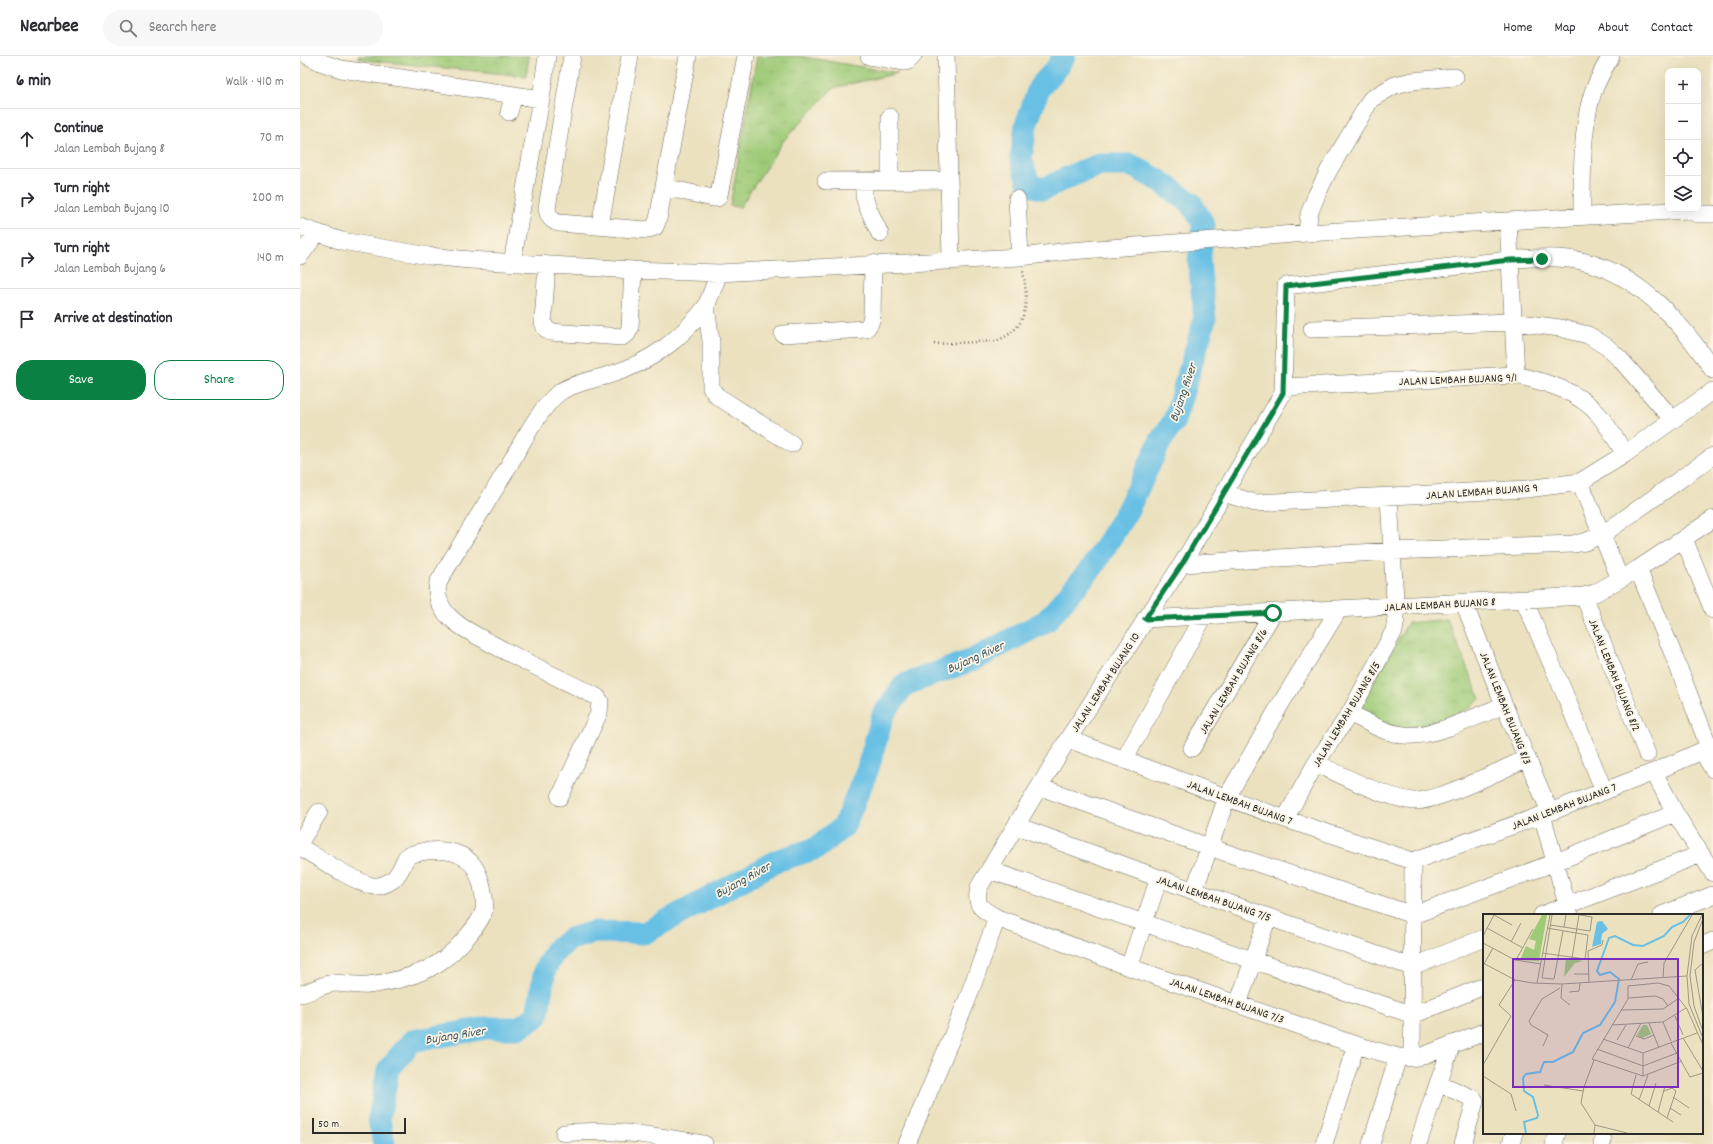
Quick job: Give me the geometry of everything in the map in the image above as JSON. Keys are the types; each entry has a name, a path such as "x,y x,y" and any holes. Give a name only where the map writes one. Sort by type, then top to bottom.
{"street":[{"path":"308,56 335,61 350,71 541,99"},
{"path":"512,263 541,99 547,56"},
{"path":"572,56 547,208 548,214 554,222 646,230 655,227 658,219 688,56"},
{"path":"600,226 630,56"},
{"path":"664,187 712,198 717,198 719,195 746,56"},
{"path":"869,56 904,62 913,56"},
{"path":"946,56 951,259"},
{"path":"1582,216 1583,173 1589,113 1595,87 1610,56"},
{"path":"1307,233 1309,214 1317,194 1329,170 1371,99 1395,85 1412,81 1455,77"},
{"path":"509,112 514,95"},
{"path":"890,117 890,180"},
{"path":"826,181 949,180"},
{"path":"864,181 864,196 867,206 880,234"},
{"path":"1017,199 1020,256"},
{"path":"1701,205 1713,203"},
{"path":"300,227 316,234 342,241 405,253 470,260 633,270 719,272 1020,256 1177,242 1213,241 1307,233 1508,221 1665,209"},
{"path":"1696,212 1698,214 1713,214"},
{"path":"1508,221 1516,375"},
{"path":"300,256 316,234"},
{"path":"1510,260 1569,259 1592,264 1612,272 1637,286 1659,304 1674,319 1699,349 1713,370"},
{"name":"JALAN LEMBAH BUJANG 10","path":"977,901 979,887 1068,739 1182,564 1280,399 1284,387 1286,286 1510,260"},
{"path":"783,334 866,329 872,317 873,263"},
{"path":"547,265 543,322 545,328 550,332 622,337 627,334 630,328 633,270"},
{"path":"560,797 599,713 600,701 597,697 504,650 454,622 438,600 436,592 438,583 550,400 562,391 632,368 651,358 667,346 691,326 706,307 719,272"},
{"path":"706,307 711,341 711,384 713,392 792,444"},
{"path":"1312,329 1513,322 1560,328 1588,336 1607,347 1620,359 1673,420"},
{"name":"JALAN LEMBAH BUJANG 9/1","path":"1284,387 1516,375 1542,381 1583,401 1599,414 1625,454"},
{"name":"JALAN LEMBAH BUJANG 9","path":"1226,490 1233,496 1255,503 1527,489 1580,482 1625,454 1713,391"},
{"path":"1182,564 1392,551 1573,544 1586,542 1603,534 1713,456"},
{"path":"1580,482 1603,534 1620,579"},
{"name":"JALAN LEMBAH BUJANG 8/5","path":"1284,819 1316,763 1350,713 1394,631 1396,618 1389,497"},
{"name":"JALAN LEMBAH BUJANG 8","path":"1145,619 1584,596 1595,593 1638,569 1713,520"},
{"path":"1684,538 1713,610"},
{"path":"1638,569 1676,661 1708,748 1713,769"},
{"name":"JALAN LEMBAH BUJANG 8/2","path":"1584,596 1647,754"},
{"path":"1524,600 1566,697 1604,791"},
{"name":"JALAN LEMBAH BUJANG 8/3","path":"1464,603 1504,706 1527,758 1546,813 1556,862 1569,910"},
{"path":"1194,891 1227,798 1280,705 1339,609"},
{"name":"JALAN LEMBAH BUJANG 8/6","path":"1192,748 1273,613"},
{"path":"1124,760 1204,616"},
{"path":"1350,713 1378,728 1404,735 1422,735 1460,723 1504,706"},
{"name":"JALAN LEMBAH BUJANG 7","path":"1068,739 1284,819 1413,861 1654,772 1708,748"},
{"path":"1316,763 1364,785 1414,801 1440,796 1527,758"},
{"path":"1654,772 1675,813 1713,873"},
{"path":"1040,787 1209,847 1414,915 1556,862 1675,813"},
{"path":"300,842 319,812"},
{"name":"JALAN LEMBAH BUJANG 7/5","path":"1017,826 1194,891 1412,967"},
{"path":"300,847 356,879 373,886 382,886 392,881 400,872 407,856 415,853 445,851 463,855 473,865 480,880 484,899 484,910 478,921 449,954 428,968 407,977 367,985 334,983 300,994"},
{"path":"1547,914 1569,910 1700,854"},
{"path":"1371,1144 1405,1057 1413,1015 1413,861"},
{"path":"989,870 1413,1015 1483,986"},
{"path":"1129,967 1159,878"},
{"path":"1665,914 1713,895"},
{"name":"JALAN LEMBAH BUJANG 7/3","path":"977,901 984,911 997,918 1129,967 1356,1045 1405,1057"},
{"path":"1238,1004 1268,917"},
{"path":"907,1144 966,1003 997,918"},
{"path":"1412,967 1483,938"},
{"path":"1703,946 1713,941"},
{"path":"1405,1057 1452,1044 1483,1032"},
{"path":"1418,1144 1452,1044"},
{"path":"1324,1144 1356,1045"},
{"path":"1438,1083 1474,1099 1475,1101 1463,1144"},
{"path":"564,1134 603,1131 671,1138 704,1144"},
{"path":"1511,1144 1514,1134"},
{"path":"1554,1144 1557,1134"}],"path":[{"path":"934,344 996,341 1005,338 1017,326 1024,318 1026,310 1024,281 1020,256"}],"green space":[{"path":"357,56 529,56 526,76 363,60"},
{"path":"757,56 798,56 898,73 833,88 784,140 740,207 730,206"},
{"path":"1447,619 1480,699 1467,710 1401,732 1358,708 1408,623"}],"waterway":[{"name":"Bujang River","path":"384,1144 379,1119 388,1070 412,1041 487,1028 518,1028 537,1016 545,969 555,951 570,939 594,932 644,933 779,860 817,848 844,826 868,768 883,715 904,685 975,659 1046,621 1094,565 1128,509 1160,442 1174,421 1205,319 1199,261 1204,225 1191,203 1158,180 1131,165 1099,165 1073,175 1044,189 1029,185 1021,158 1026,125 1039,88 1056,69 1064,56"}],"route":[{"path":"1273,613 1145,619 1182,564 1283,393 1286,286 1510,260 1542,259"}]}
